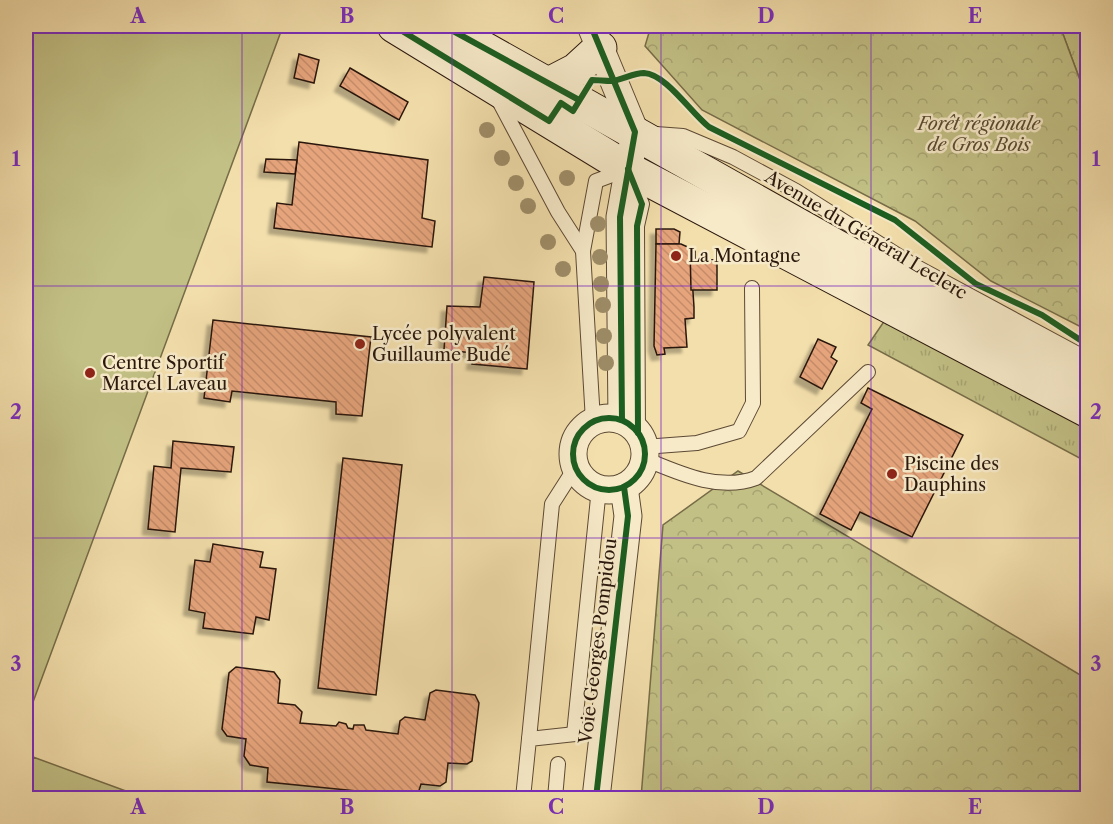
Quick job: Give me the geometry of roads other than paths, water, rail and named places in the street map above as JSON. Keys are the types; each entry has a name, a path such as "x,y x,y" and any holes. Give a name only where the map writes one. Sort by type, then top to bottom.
{"main road":[{"path":"394,26 628,169 657,198 1088,411"},
{"name":"Avenue du Général Leclerc","path":"444,26 635,132"},
{"path":"549,84 576,70 595,37"},
{"path":"635,132 970,322 1088,382"}],"street":[{"path":"595,37 635,132 620,217 637,440 634,480 611,488 583,480 575,468 574,445 579,434 593,422 606,418 637,440"},
{"name":"Voie Georges Pompidou","path":"596,798 628,516 611,488"}],"lane":[{"path":"492,87 558,212 583,251"},
{"name":"Avenue du Général Leclerc","path":"635,132 683,136 733,157 814,202 913,265 1077,353 1088,364"},
{"path":"593,422 583,251 596,181 628,169"},
{"path":"637,440 636,226 657,198"},
{"path":"637,440 697,442 739,431 753,403 752,288"},
{"path":"637,440 692,478 740,484 756,478 868,372"},
{"path":"523,798 552,504 575,468"},
{"path":"574,734 611,488"},
{"path":"529,739 603,731"},
{"path":"555,798 558,764"}],"place":[{"name":"La Montagne","path":"676,256"},
{"name":"Lycée polyvalent Guillaume Budé","path":"360,344"},
{"name":"Centre Sportif Marcel Laveau","path":"90,373"},
{"name":"Piscine des Dauphins","path":"892,474"}],"park label":[{"name":"Forêt régionale de Gros Bois","path":"979,134"}]}
